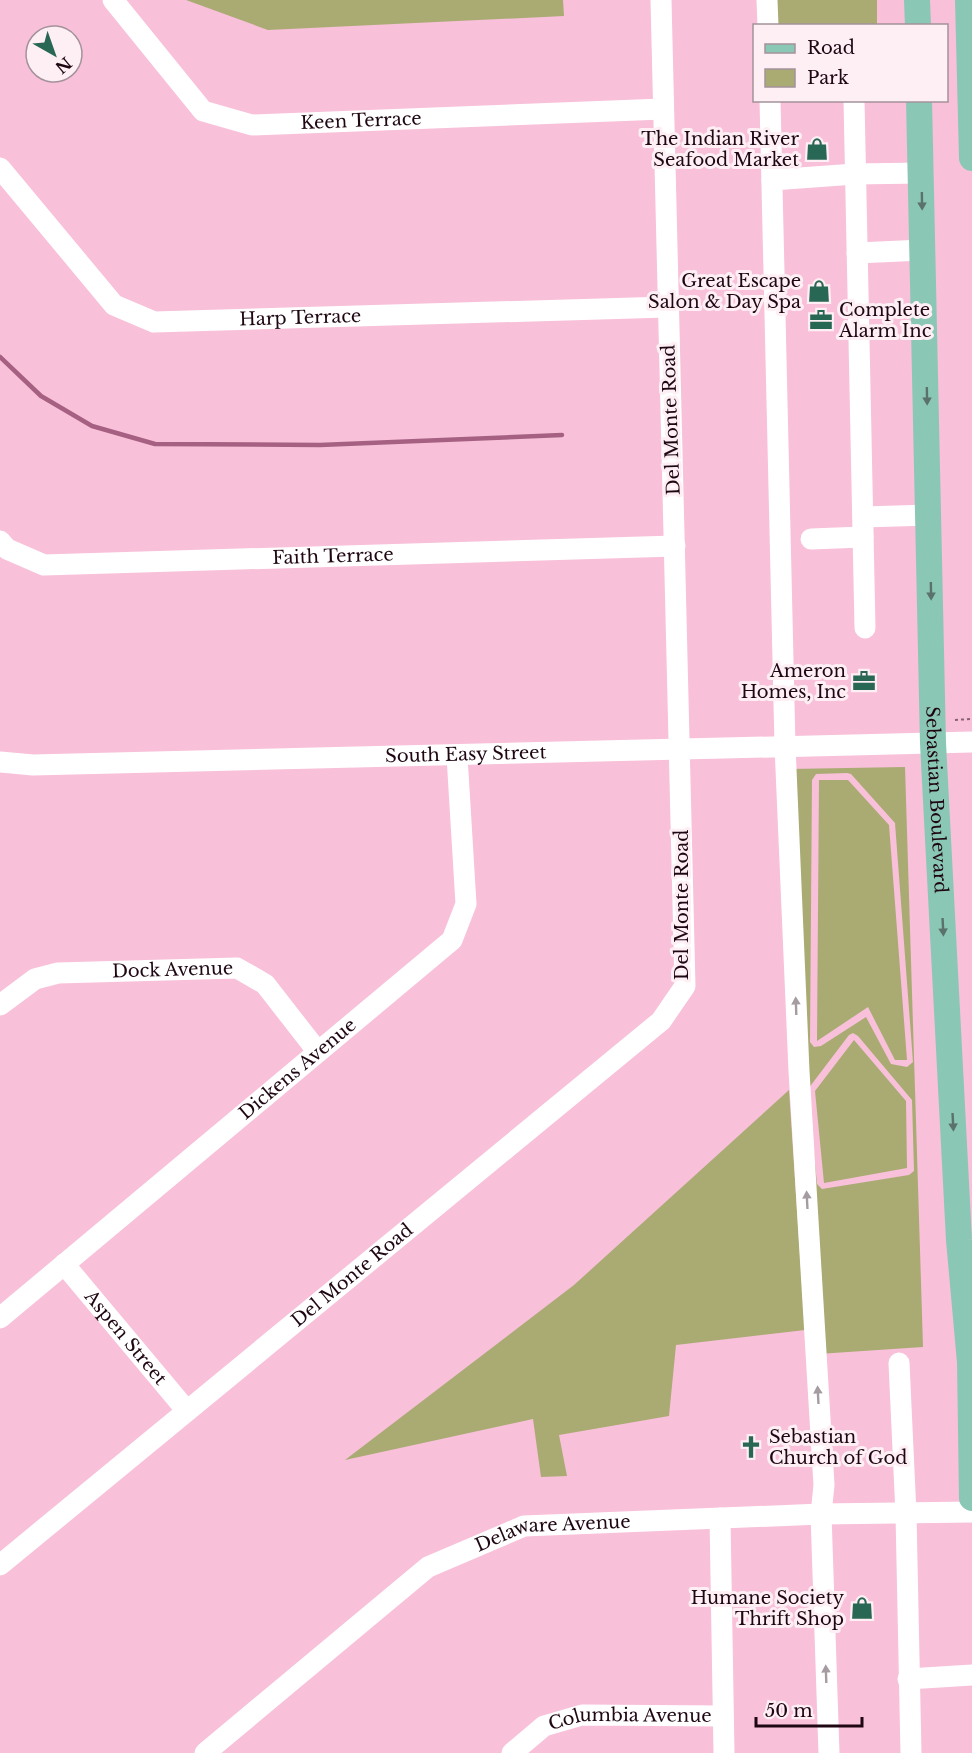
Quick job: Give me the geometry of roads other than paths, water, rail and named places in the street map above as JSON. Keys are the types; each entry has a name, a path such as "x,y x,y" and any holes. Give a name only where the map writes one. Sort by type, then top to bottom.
{"main road":[{"path":"917,0 918,24"},
{"path":"968,0 972,158"},
{"name":"Sebastian Boulevard","path":"919,102 930,515 933,743 959,1240 970,1362 972,1498"}],"street":[{"name":"Keen Terrace","path":"113,0 203,111 252,125 663,110"},
{"name":"Del Monte Road","path":"0,1565 661,1021 685,986 661,0"},
{"path":"767,0 768,24"},
{"path":"770,102 785,746 800,1083 824,1485 821,1514 829,1753"},
{"path":"854,102 865,628"},
{"name":"Harp Terrace","path":"0,168 114,305 154,322 667,307"},
{"path":"772,180 855,174 921,173"},
{"path":"857,253 923,250"},
{"path":"811,539 930,515"},
{"name":"Faith Terrace","path":"0,541 7,549 44,565 675,546"},
{"name":"South Easy Street","path":"0,762 45,765 972,742"},
{"name":"Dickens Avenue","path":"0,1318 452,940 466,904 457,756"},
{"name":"Dock Avenue","path":"0,1005 34,979 58,973 237,968 265,984 318,1052"},
{"name":"Aspen Street","path":"64,1264 187,1411"},
{"path":"899,1363 906,1514 910,1753"},
{"name":"Delaware Avenue","path":"205,1753 428,1567 524,1526 821,1514 972,1512"},
{"path":"720,1518 724,1753"},
{"path":"908,1678 972,1675"},
{"name":"Columbia Avenue","path":"512,1753 544,1726 582,1715 723,1716"}],"waterway":[{"path":"0,357 41,396 92,426 155,444 320,445 562,435"}],"place":[{"name":"The Indian River Seafood Market","path":"817,149"},
{"name":"Great Escape Salon & Day Spa","path":"819,291"},
{"name":"Complete Alarm Inc","path":"821,320"},
{"name":"Ameron Homes, Inc","path":"864,681"},
{"name":"Sebastian Church of God","path":"751,1447"},
{"name":"Humane Society Thrift Shop","path":"862,1608"}]}
